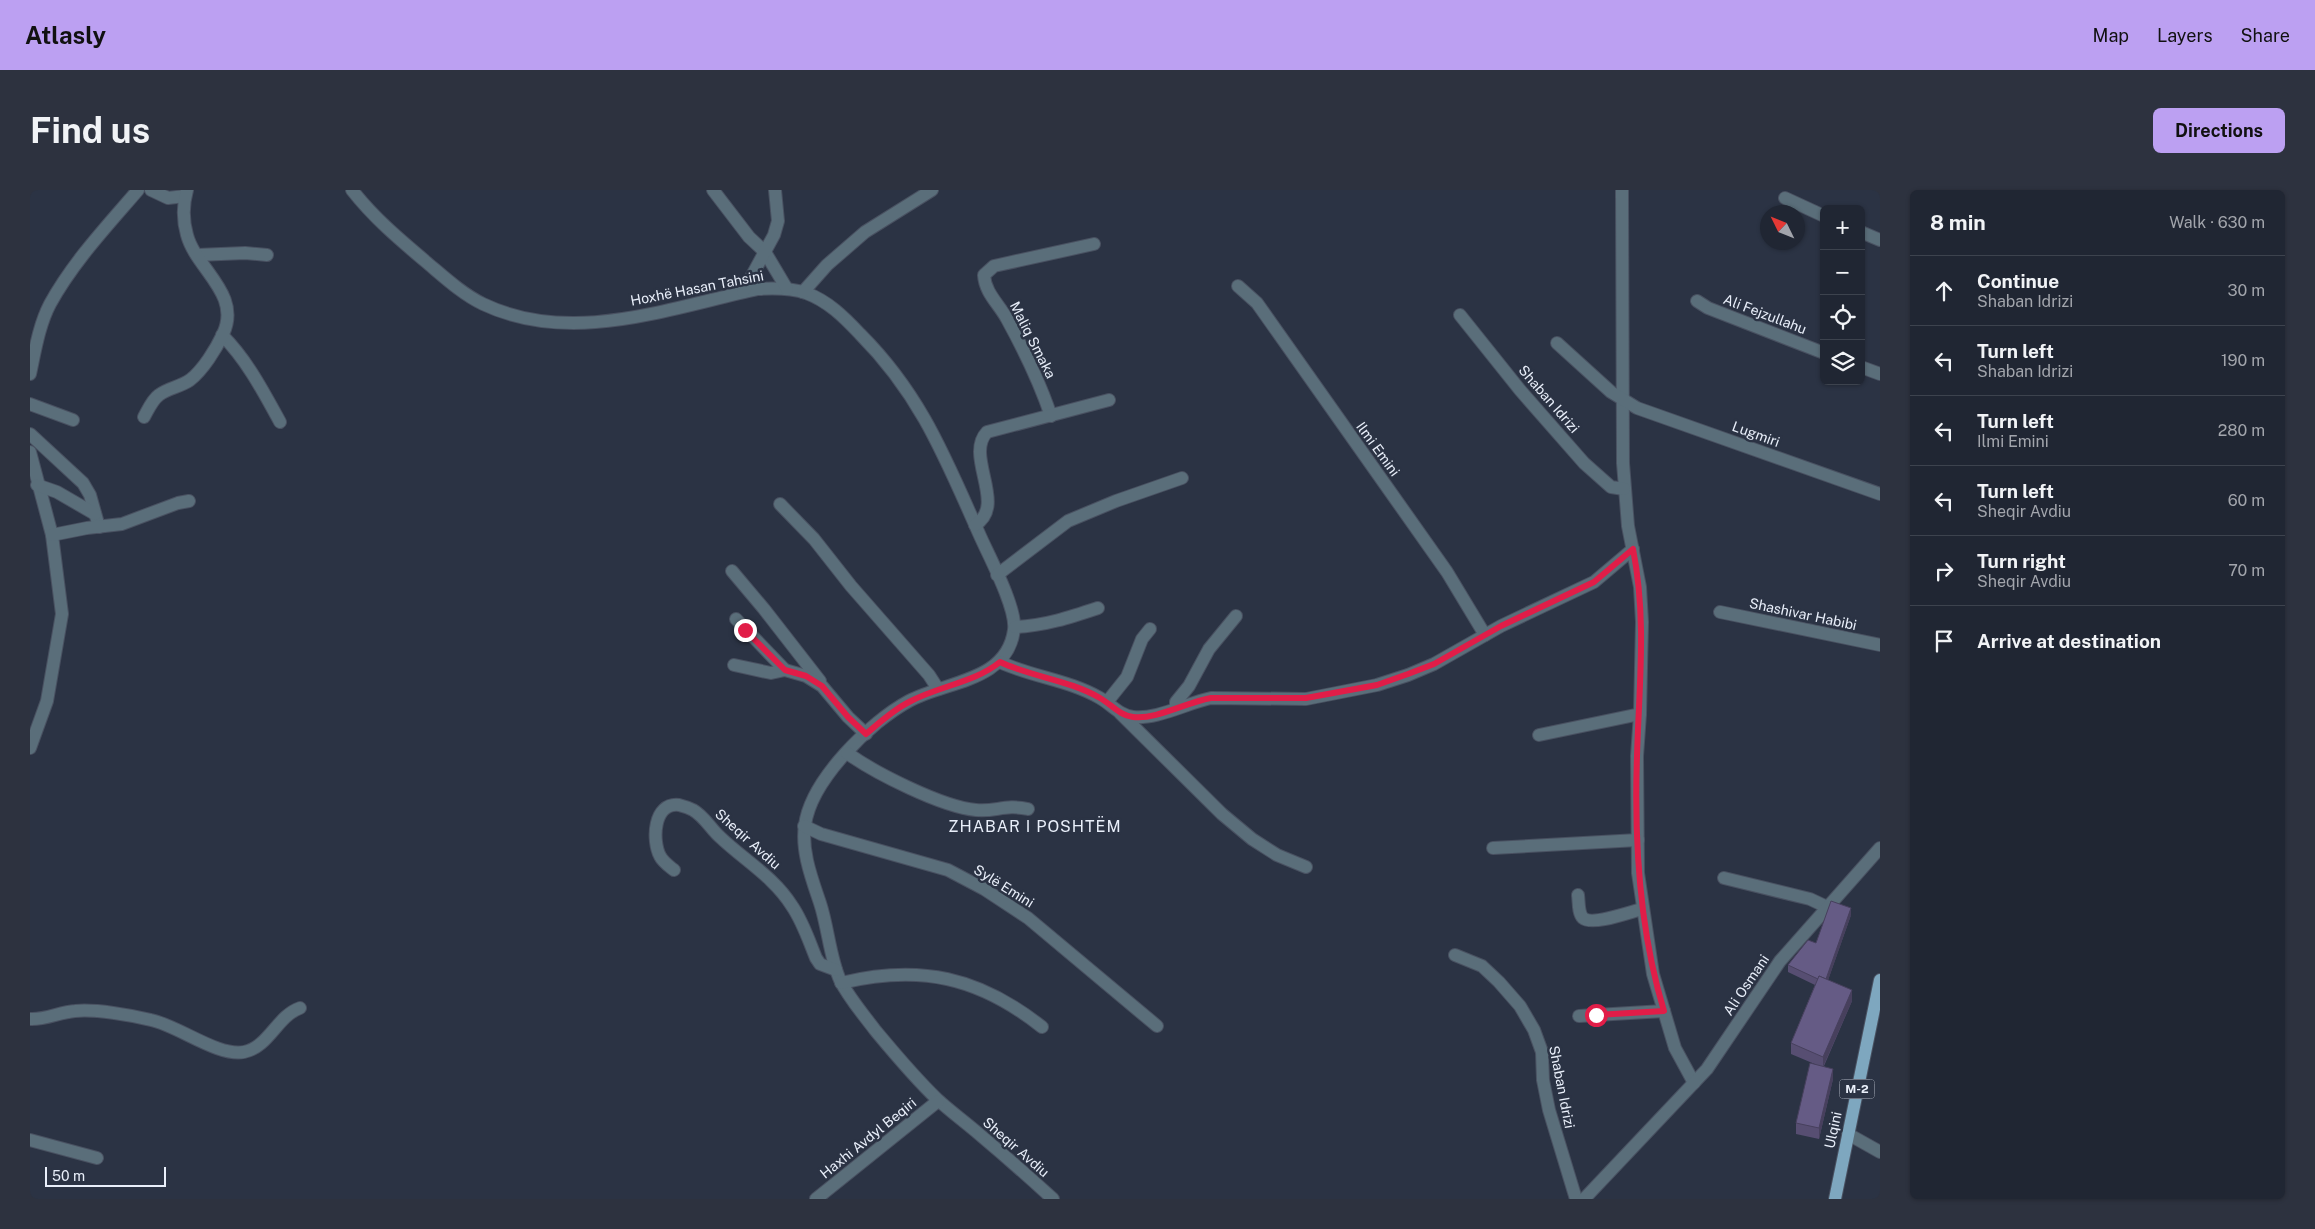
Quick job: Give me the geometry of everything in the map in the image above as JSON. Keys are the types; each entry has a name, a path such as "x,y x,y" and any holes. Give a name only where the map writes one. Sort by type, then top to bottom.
{"main road":[{"name":"Ulqini","path":"1835,1199 1880,980"}],"street":[{"path":"30,374 39,335 49,305 78,262 138,190"},
{"path":"144,417 158,396 189,380 200,370 222,335 227,318 226,304 222,292 197,256 187,236 183,217 186,193 168,198 151,190"},
{"name":"Hoxhë Hasan Tahsini","path":"352,190 368,211 390,232 461,290 482,303 527,320 558,324 600,321 654,313 758,289 787,289 819,298 838,312 871,345 928,421 946,455 998,575 1015,627"},
{"name":"Hoxhë Hasan Tahsini","path":"713,190 750,237 765,252 787,289"},
{"path":"743,292 774,236 778,221 775,190"},
{"path":"803,292 827,265 865,232 932,190"},
{"path":"1584,1199 1694,1083 1675,1048 1653,974 1642,909 1638,840 1637,756 1642,622 1640,587 1624,489 1622,190"},
{"path":"1784,198 1820,214"},
{"path":"1865,234 1880,240"},
{"name":"Maliq Smaka","path":"1051,416 1035,375 1008,319 985,285 984,275 987,270 994,266 1094,244"},
{"path":"197,256 245,253 267,255"},
{"name":"Ilmi Emini","path":"1238,286 1257,303 1447,572 1485,635"},
{"name":"Ali Fejzullahu","path":"1696,301 1708,308 1820,351"},
{"name":"Shaban Idrizi","path":"1460,315 1520,390 1584,463 1611,486 1624,489"},
{"path":"222,335 237,349 280,422"},
{"path":"1557,343 1623,400"},
{"path":"1865,368 1880,374"},
{"path":"976,525 982,522 986,514 987,499 980,453 983,436 986,432 1109,400"},
{"name":"Lugmiri","path":"1623,400 1637,408 1880,494"},
{"path":"30,404 73,420"},
{"path":"30,434 83,482 90,495 97,521"},
{"path":"30,452 37,486 52,535 62,614 47,701 30,748"},
{"path":"998,575 1068,521 1116,501 1182,478"},
{"path":"37,486 57,492 97,521"},
{"path":"52,535 97,521 122,524 178,503 190,501"},
{"path":"780,504 814,539 851,586 929,675 938,689"},
{"path":"1120,713 1133,717 1150,716 1211,698 1306,698 1377,685 1434,664 1485,635 1594,582 1633,549"},
{"path":"732,571 764,609 822,686 848,717 866,734"},
{"path":"1098,608 1031,627 1015,627 1006,653 1000,662 1013,668 1047,676 1107,702 1229,820 1252,839 1277,855 1306,867"},
{"name":"Shashivar Habibi","path":"1720,612 1880,645"},
{"path":"1176,707 1176,702 1189,686 1208,649 1236,616"},
{"path":"736,619 785,670"},
{"path":"1107,702 1127,677 1142,639 1150,630"},
{"name":"Sheqir Avdiu","path":"1000,662 991,669 972,678 938,689 909,702 866,734 828,774 812,798 804,826 809,866 826,921 836,970 841,983 855,1004 901,1062 938,1101 1000,1151 1053,1199"},
{"path":"734,665 771,673 785,670 806,676 822,686"},
{"path":"1539,735 1640,714"},
{"path":"847,753 862,763 942,802 974,810 988,811 1008,806 1028,810"},
{"name":"Sheqir Avdiu","path":"674,870 661,858 655,832 658,819 664,810 671,806 679,805 695,811 721,838 776,885 792,906 816,958 826,967 836,970"},
{"name":"Sylë Emini","path":"804,826 821,834 948,870 984,889 1028,918 1157,1026"},
{"path":"1493,848 1638,840"},
{"name":"Ali Osmani","path":"1694,1083 1719,1054 1780,960 1880,848"},
{"path":"1724,878 1810,899 1827,907"},
{"path":"1578,895 1580,913 1584,919 1594,921 1642,909"},
{"name":"Shaban Idrizi","path":"1455,955 1482,966 1499,982 1520,1006 1534,1030 1542,1052 1543,1080 1549,1110 1576,1199"},
{"path":"841,983 888,976 927,975 954,979 988,991 1020,1010 1042,1028"},
{"path":"30,1020 77,1011 151,1020 234,1054 252,1050 266,1039 292,1011 300,1008"},
{"path":"1579,1016 1664,1011"},
{"name":"Haxhi Avdyl Beqiri","path":"816,1199 938,1101"},
{"path":"1848,1134 1880,1152"},
{"path":"30,1140 96,1158"}],"building":[{"path":"1831,901 1851,908 1826,979 1819,976 1818,979 1788,965 1808,940 1816,943"},
{"path":"1819,976 1852,990 1823,1057 1791,1043"},
{"path":"1810,1063 1833,1069 1819,1128 1796,1123"}],"district":[{"name":"ZHABAR I POSHTËM","path":"1035,826"}],"route":[{"path":"745,630 785,670 806,676 822,686 848,717 866,734 884,718 909,702 938,689 972,678 991,669 1000,662 1013,668 1047,676 1087,692 1107,702 1120,713 1133,717 1150,716 1195,701 1211,698 1306,698 1377,685 1434,664 1501,626 1572,594 1594,582 1633,549 1640,587 1642,622 1641,700 1637,756 1638,873 1646,937 1653,974 1664,1011 1596,1015"}]}
